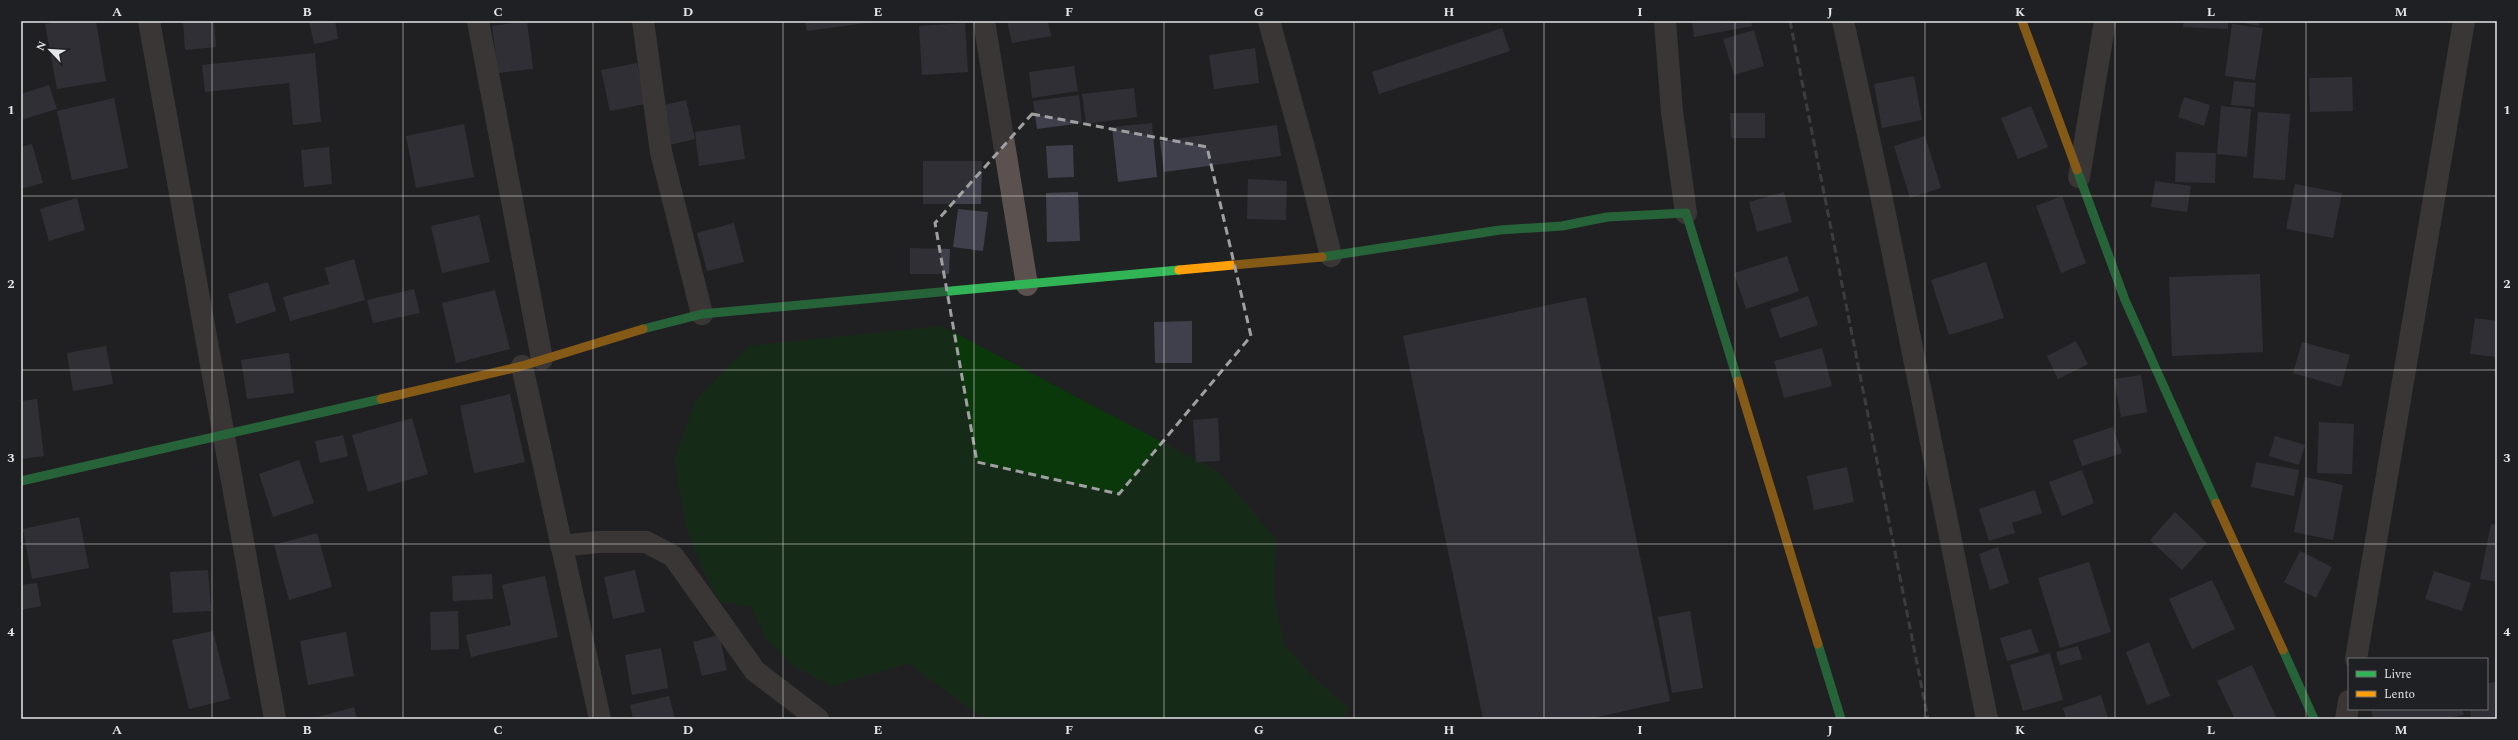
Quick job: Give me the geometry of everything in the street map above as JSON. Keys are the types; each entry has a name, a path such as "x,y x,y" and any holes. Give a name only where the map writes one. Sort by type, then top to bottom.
{"street":[{"path":"149,21 222,436 275,719"},
{"path":"478,21 560,546 600,719"},
{"path":"643,21 661,152 702,314"},
{"path":"984,21 1027,285"},
{"path":"1269,21 1307,159 1331,256"},
{"path":"1665,21 1672,112 1686,212 1841,719"},
{"path":"1843,21 1878,180 1987,719"},
{"path":"2022,21 2125,300 2314,719"},
{"path":"2079,177 2105,21"},
{"path":"2356,658 2464,21"},
{"path":"21,481 222,436 532,362 641,329 702,314 1331,256 1500,230 1562,226 1608,217 1686,212"},
{"path":"560,546 598,542 646,542 673,556 755,671 818,719"},
{"path":"2346,719 2348,707"}],"highlighted area":[{"path":"1032,114 1207,147 1251,336 1119,494 977,462 935,223"}],"green space":[{"path":"942,326 1219,472 1276,539 1274,595 1284,645 1314,678 1348,708 1343,719 989,719 976,713 908,663 832,686 794,666 766,639 751,606 720,602 702,569 686,526 674,460 696,400 748,346"}],"building":[{"path":"61,21 96,21 106,81 57,89 45,24"},
{"path":"183,21 214,21 216,47 185,50"},
{"path":"309,21 335,21 338,39 314,44"},
{"path":"527,21 533,69 498,73 492,26"},
{"path":"805,21 873,21 873,22 807,31"},
{"path":"1007,21 1048,21 1051,36 1012,43"},
{"path":"1692,21 1751,21 1752,26 1694,37"},
{"path":"2184,21 2228,21 2228,29 2183,27"},
{"path":"2234,21 2260,21 2259,26"},
{"path":"965,23 968,72 922,75 919,26"},
{"path":"2232,24 2263,28 2255,80 2225,76"},
{"path":"1502,28 1510,51 1379,94 1372,72"},
{"path":"1754,30 1764,66 1734,75 1723,39"},
{"path":"1255,48 1259,83 1214,89 1209,55"},
{"path":"315,53 321,122 293,125 289,83 205,92 202,65"},
{"path":"637,63 645,104 610,111 601,70"},
{"path":"1074,66 1078,91 1032,98 1029,72"},
{"path":"1914,76 1922,120 1882,128 1874,84"},
{"path":"2352,77 2353,111 2310,112 2309,78"},
{"path":"2234,81 2256,83 2254,107 2231,105"},
{"path":"49,85 57,109 21,120 21,94"},
{"path":"1134,88 1137,117 1086,124 1082,94"},
{"path":"1079,95 1082,123 1037,129 1033,101"},
{"path":"2184,97 2210,105 2204,126 2178,117"},
{"path":"114,98 128,168 72,180 57,111"},
{"path":"686,100 695,139 669,145 660,106"},
{"path":"2031,106 2048,147 2018,159 2001,118"},
{"path":"2221,106 2251,109 2247,157 2217,154"},
{"path":"2258,112 2290,114 2285,180 2253,178"},
{"path":"1730,113 1765,113 1765,138 1731,138"},
{"path":"1152,123 1157,177 1118,182 1112,127"},
{"path":"464,124 474,177 416,188 406,136"},
{"path":"740,125 745,159 699,166 695,132"},
{"path":"1277,125 1281,156 1164,172 1160,141"},
{"path":"1925,136 1941,188 1910,198 1894,146"},
{"path":"32,144 43,183 21,189 21,147"},
{"path":"1073,145 1074,177 1048,178 1046,146"},
{"path":"329,147 332,184 304,187 301,150"},
{"path":"2176,152 2216,153 2215,183 2175,182"},
{"path":"923,161 982,161 981,204 923,204"},
{"path":"1248,179 1287,181 1286,220 1247,219"},
{"path":"2155,181 2191,186 2187,212 2151,207"},
{"path":"2295,184 2342,193 2333,238 2286,229"},
{"path":"1078,192 1080,241 1047,242 1046,193"},
{"path":"1784,192 1792,222 1757,232 1749,202"},
{"path":"2062,196 2086,263 2061,273 2036,206"},
{"path":"77,198 85,230 49,241 40,209"},
{"path":"958,209 988,212 983,251 953,247"},
{"path":"479,215 490,262 442,273 431,226"},
{"path":"734,223 744,262 707,271 697,233"},
{"path":"910,248 950,249 949,274 910,274"},
{"path":"1787,256 1799,291 1746,309 1734,273"},
{"path":"354,259 365,300 290,321 283,297 329,284 325,268"},
{"path":"1986,262 2004,318 1949,335 1931,280"},
{"path":"2260,274 2263,352 2172,356 2169,277"},
{"path":"268,282 276,311 236,324 228,294"},
{"path":"414,289 420,313 373,323 367,300"},
{"path":"495,290 510,349 456,363 442,303"},
{"path":"1808,296 1818,325 1780,338 1770,309"},
{"path":"1586,297 1670,701 1588,719 1483,719 1403,336"},
{"path":"2475,318 2497,321 2497,357 2470,354"},
{"path":"1192,321 1192,363 1155,363 1154,322"},
{"path":"2076,341 2088,364 2058,379 2047,356"},
{"path":"2302,342 2350,355 2341,387 2293,373"},
{"path":"106,346 113,384 73,391 67,353"},
{"path":"1822,348 1832,386 1784,398 1774,361"},
{"path":"289,353 294,393 247,399 241,360"},
{"path":"2141,375 2147,412 2121,417 2114,379"},
{"path":"510,394 525,462 474,473 460,406"},
{"path":"37,399 44,456 21,459 21,401"},
{"path":"412,418 428,474 368,492 352,435"},
{"path":"1218,418 1220,461 1196,462 1193,420"},
{"path":"2319,422 2354,424 2352,474 2317,473"},
{"path":"2113,427 2122,453 2082,466 2073,440"},
{"path":"343,435 348,456 320,463 315,441"},
{"path":"2275,436 2305,445 2299,465 2269,456"},
{"path":"299,460 314,503 273,517 259,474"},
{"path":"2256,462 2299,470 2294,496 2251,487"},
{"path":"1847,467 1854,502 1814,510 1807,476"},
{"path":"2082,470 2094,503 2062,516 2049,482"},
{"path":"2305,477 2343,485 2333,540 2294,532"},
{"path":"2035,490 2042,513 2012,523 2015,533 1989,541 1979,509"},
{"path":"2175,512 2207,543 2182,570 2150,540"},
{"path":"79,517 89,568 32,579 23,529"},
{"path":"2491,524 2497,525 2497,582 2480,579"},
{"path":"317,533 332,587 289,600 274,545"},
{"path":"1998,547 2009,583 1990,590 1979,554"},
{"path":"2300,551 2332,567 2316,598 2284,582"},
{"path":"2089,562 2111,632 2060,648 2038,578"},
{"path":"208,570 211,611 173,613 170,572"},
{"path":"635,570 645,612 613,619 604,577"},
{"path":"2434,571 2471,583 2462,611 2425,599"},
{"path":"492,574 493,599 453,601 452,576"},
{"path":"545,576 558,637 471,657 466,635 511,625 502,585"},
{"path":"2212,580 2235,629 2192,649 2169,599"},
{"path":"37,583 41,606 21,610 21,585"},
{"path":"458,611 459,649 431,650 430,612"},
{"path":"1690,611 1703,688 1672,693 1658,617"},
{"path":"2031,629 2039,652 2007,661 2000,638"},
{"path":"213,631 230,699 189,709 172,640"},
{"path":"346,632 354,676 308,685 300,641"},
{"path":"719,635 727,670 702,676 693,642"},
{"path":"2149,642 2170,696 2147,705 2126,652"},
{"path":"2078,646 2082,659 2060,665 2056,652"},
{"path":"661,648 668,688 632,695 625,655"},
{"path":"2050,653 2063,700 2023,711 2010,665"},
{"path":"2252,665 2277,719 2235,719 2217,681"},
{"path":"2497,682 2497,719 2471,719 2470,710 2488,710 2488,683"},
{"path":"2101,695 2108,718 2066,719 2063,708"},
{"path":"669,696 675,719 633,719 630,705"},
{"path":"354,707 357,719 311,719"},
{"path":"2371,710 2462,710 2464,715 2441,719 2373,719"}],"railway":[{"path":"1790,21 1928,719"}],"traffic: fast":[{"path":"2077,170 2125,300 2216,503"},
{"path":"1322,257 1500,230 1562,226 1607,217 1686,213 1738,381"},
{"path":"643,329 702,314 1179,270"},
{"path":"21,481 381,399"},
{"path":"1818,644 1841,719"},
{"path":"2283,650 2314,719"}],"traffic: slow":[{"path":"2022,21 2077,170"},
{"path":"1179,270 1322,257"},
{"path":"381,399 522,366 643,329"},
{"path":"1738,381 1818,644"},
{"path":"2216,503 2283,650"}]}
